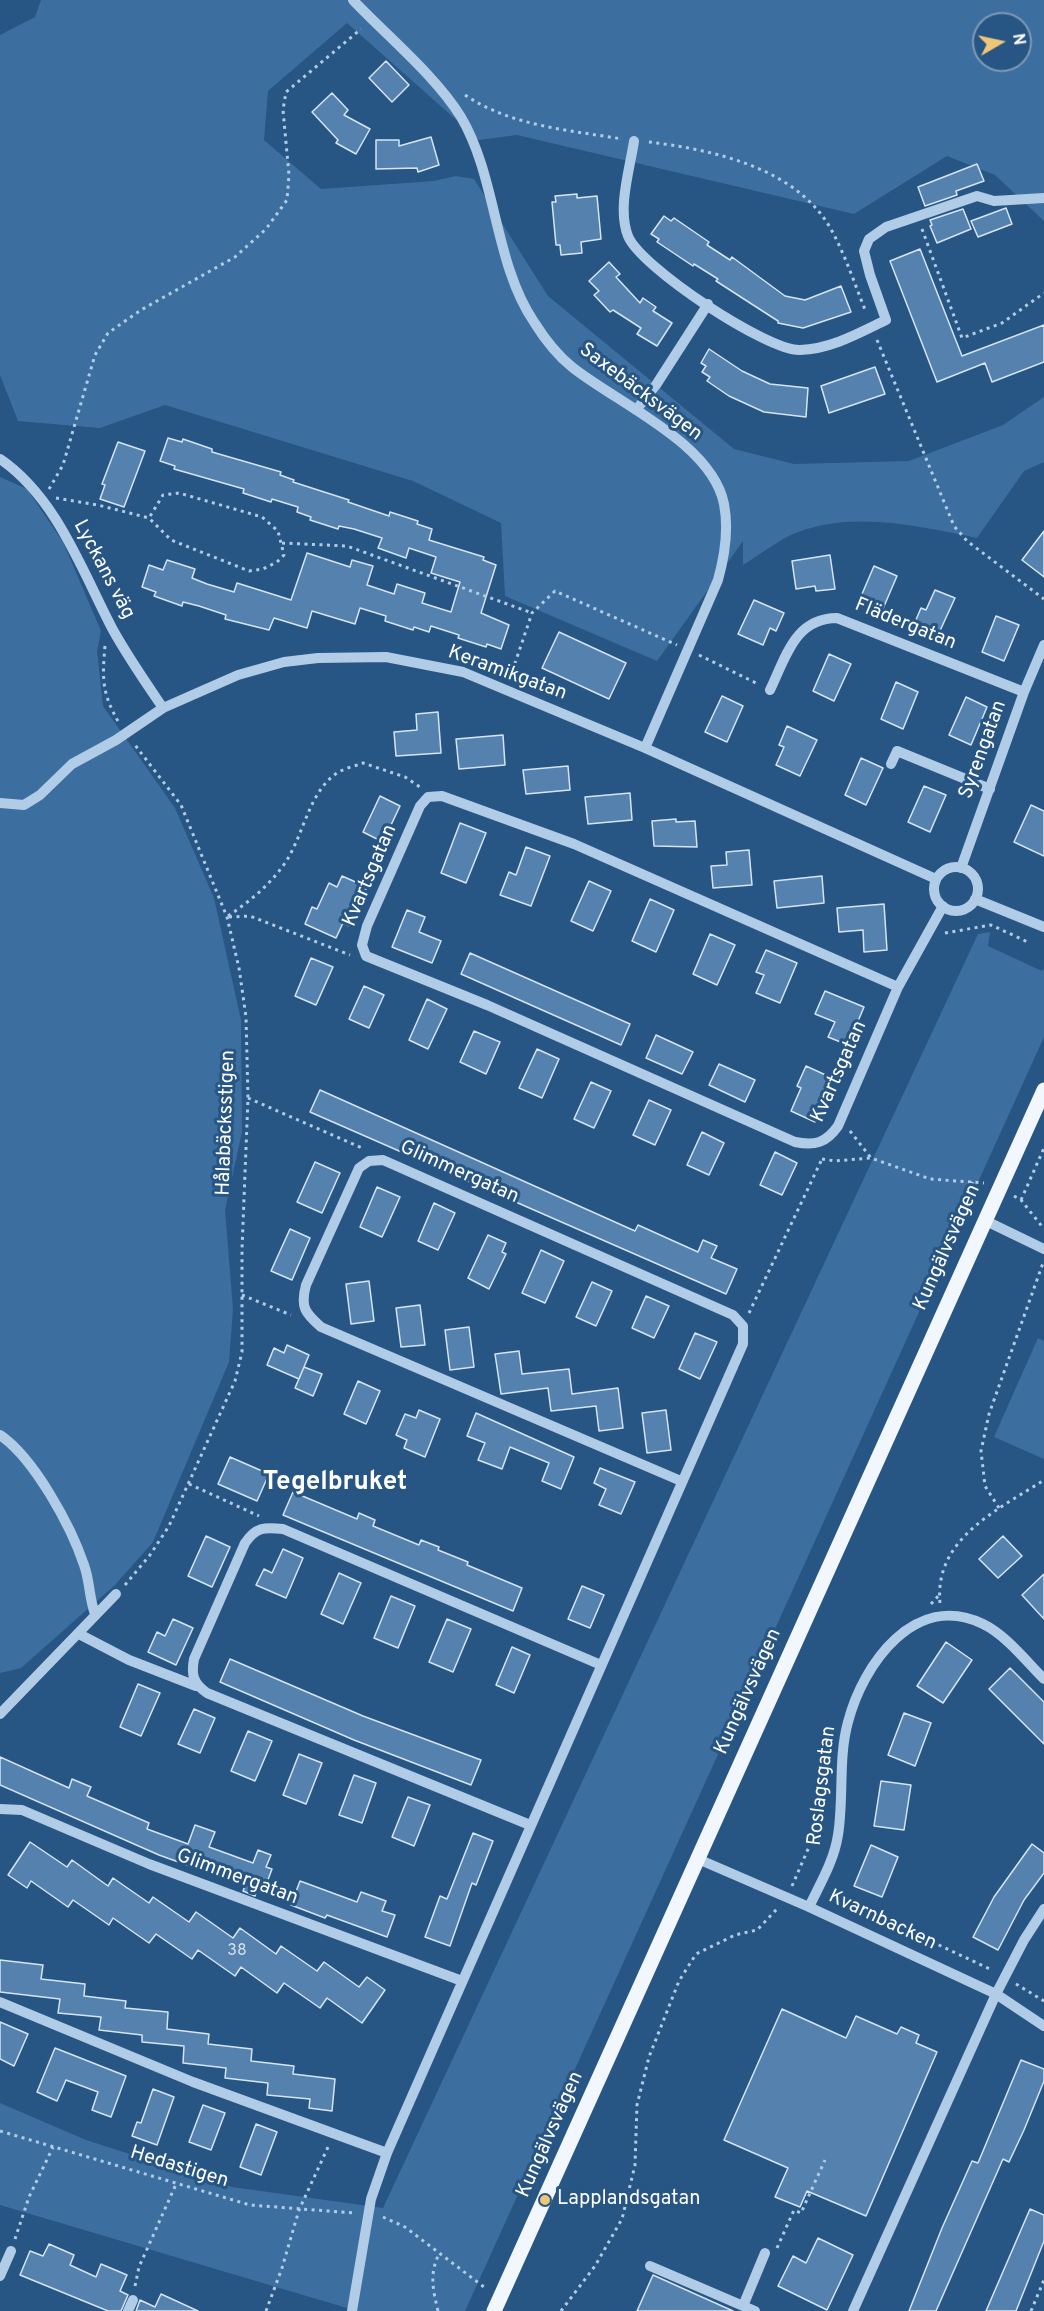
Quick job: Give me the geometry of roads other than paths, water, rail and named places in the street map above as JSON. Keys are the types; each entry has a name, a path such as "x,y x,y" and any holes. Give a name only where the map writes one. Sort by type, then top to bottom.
{"main road":[{"name":"Kungälvsvägen","path":"494,2311 1044,1090"}],"street":[{"name":"Saxebäcksvägen","path":"353,0 442,92 461,117 483,175 511,270 532,319 570,366 693,452 713,480 724,502 725,554 718,580 645,748"},
{"path":"634,141 624,214 628,236 640,254 658,270 757,336 781,347 800,350 832,344 886,320 864,251 869,239 886,227 977,196 994,201 1044,198"},
{"path":"636,410 656,385 708,304"},
{"name":"Lyckans väg","path":"0,459 20,472 59,524 112,628 163,708"},
{"name":"Flädergatan","path":"770,690 795,640 806,626 822,618 837,618 1024,692"},
{"name":"Syrengatan","path":"961,868 1024,692 1044,645"},
{"name":"Keramikgatan","path":"0,803 24,805 40,795 72,765 125,734 163,708 238,675 284,662 340,657 386,657 463,672 645,748 936,879"},
{"path":"891,764 897,750 990,789"},
{"name":"Kvartsgatan","path":"898,987 574,844 442,796 429,797 420,806 367,926 362,945 366,956 487,1005 795,1142 811,1145 830,1138 841,1119 898,987 943,906"},
{"path":"961,868 975,878 977,892 975,898 960,910 943,906 934,892 936,879 946,869 961,868"},
{"path":"975,898 1044,927"},
{"name":"Glimmergatan","path":"383,1160 733,1314 743,1326 742,1344 681,1481 321,1327 305,1312 302,1301 306,1285 359,1168 369,1161 383,1160"},
{"path":"984,1220 1044,1249"},
{"path":"0,1435 29,1461 66,1526 85,1566 88,1596 95,1614"},
{"path":"352,2311 371,2199 387,2153 681,1481"},
{"path":"196,1686 192,1673 194,1659 245,1543 252,1533 262,1527 283,1529 601,1665"},
{"path":"0,1714 116,1594"},
{"name":"Roslagsgatan","path":"809,1907 828,1869 838,1837 848,1722 861,1685 878,1658 898,1635 921,1622 941,1615 967,1618 984,1625 1002,1638 1044,1679"},
{"path":"79,1634 129,1660 530,1825"},
{"name":"Glimmergatan","path":"0,1809 22,1810 149,1864 462,1981"},
{"name":"Kvarnbacken","path":"698,1860 809,1907 996,1994 1044,2026"},
{"path":"853,2311 996,1994 1040,1924 1044,1909"},
{"path":"0,2002 77,2036 333,2135 387,2153"},
{"path":"0,2276 11,2251"},
{"path":"742,2306 765,2253"},
{"path":"650,2266 755,2311"},
{"path":"128,2311 133,2300"}],"place":[{"name":"Lapplandsgatan","path":"545,2200"}],"district":[{"name":"Tegelbruket","path":"335,1484"}]}
